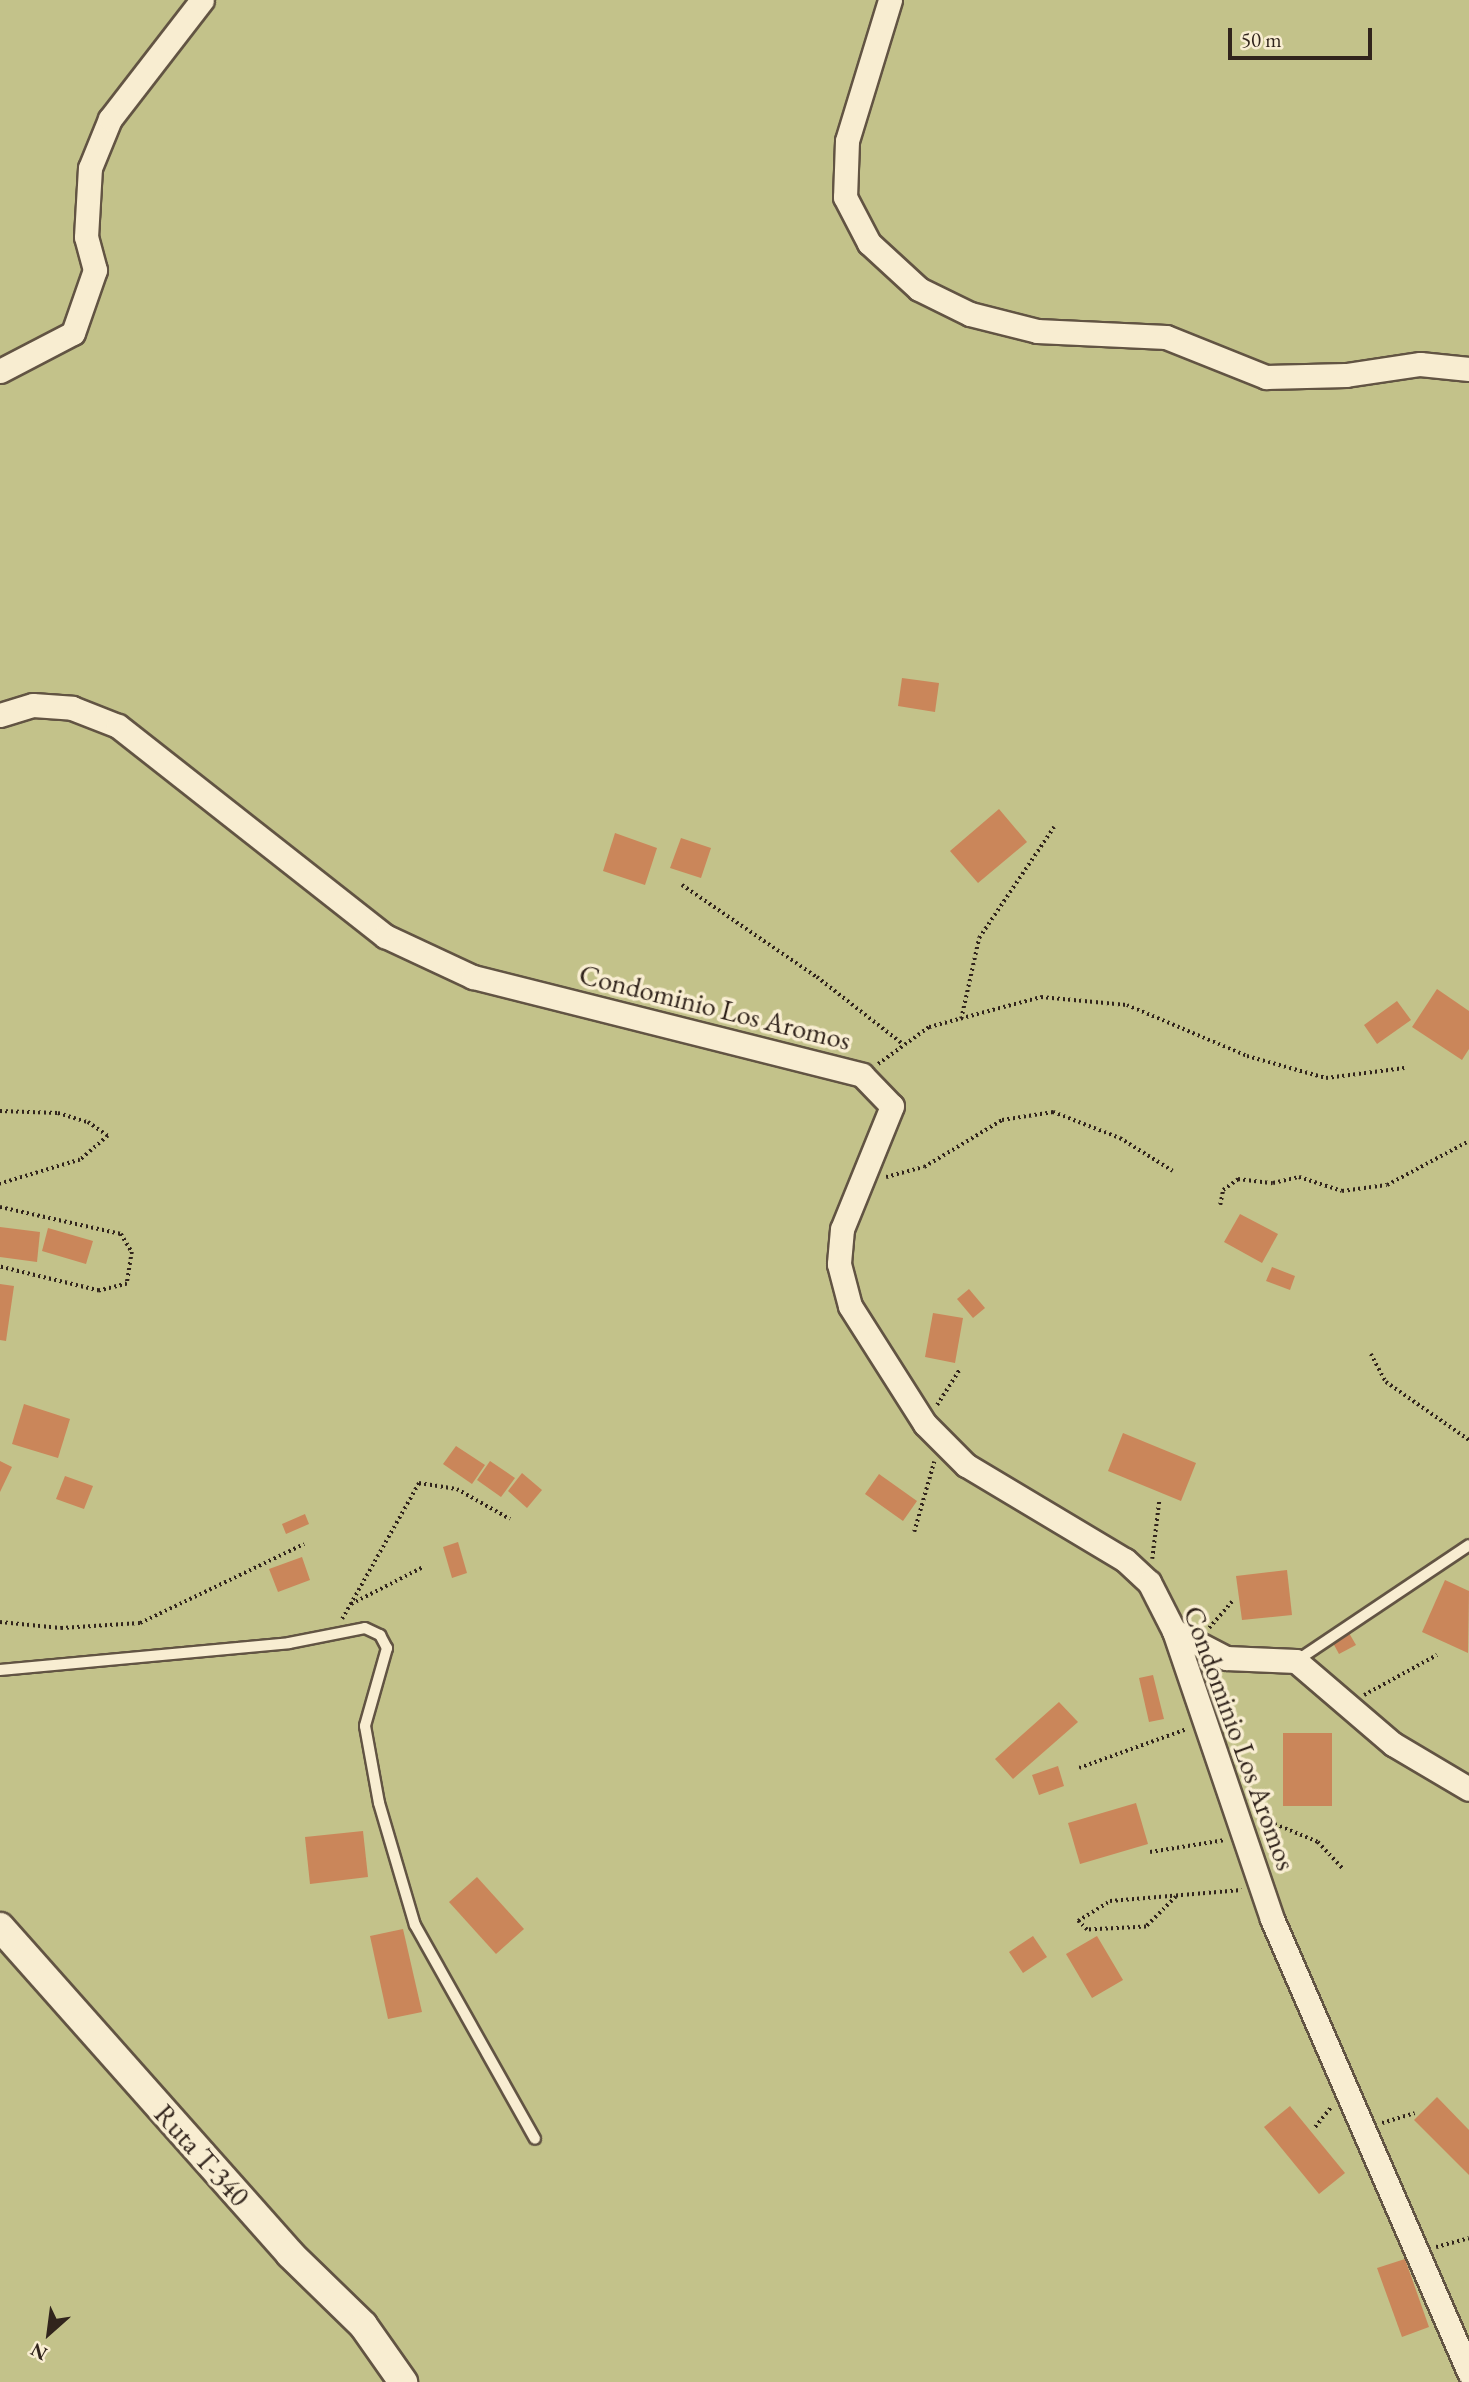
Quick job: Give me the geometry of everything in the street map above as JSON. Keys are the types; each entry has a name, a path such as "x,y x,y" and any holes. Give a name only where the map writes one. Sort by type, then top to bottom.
{"street":[{"path":"0,371 73,333 95,270 86,237 90,168 110,119 202,0"},
{"path":"890,0 847,141 845,197 869,243 919,289 970,314 1037,331 1166,337 1266,377 1346,375 1420,364 1469,369"},
{"name":"Condominio Los Aromos","path":"0,715 33,705 59,707 118,726 385,936 473,978 862,1075 892,1106 842,1229 842,1275 850,1306 933,1432 965,1465 1125,1560 1149,1582 1174,1631 1261,1888 1469,2373"},
{"path":"1174,1631 1226,1658 1296,1661 1393,1744 1469,1789"},
{"name":"Ruta T-340","path":"0,1927 290,2255 363,2325 403,2382"}],"lane":[{"path":"1296,1661 1469,1545"},
{"path":"0,1670 289,1643 365,1628 380,1635 387,1648 365,1726 379,1803 415,1925 535,2140"}],"path":[{"path":"961,1019 979,938 1054,827"},
{"path":"682,885 817,977 904,1045"},
{"path":"862,1075 929,1027 1041,997 1127,1005 1247,1056 1326,1078 1404,1068"},
{"path":"0,1111 58,1113 88,1122 108,1136 80,1160 0,1184"},
{"path":"861,1184 924,1167 1002,1120 1053,1112 1120,1138 1173,1171"},
{"path":"1220,1205 1223,1190 1238,1179 1273,1183 1299,1177 1342,1191 1387,1185 1469,1141"},
{"path":"0,1207 121,1234 132,1252 127,1284 99,1291 0,1267"},
{"path":"1371,1354 1386,1382 1469,1440"},
{"path":"914,1532 933,1432 960,1369"},
{"path":"334,1634 419,1483 457,1489 510,1519"},
{"path":"1149,1582 1159,1501"},
{"path":"0,1622 61,1628 140,1623 304,1544"},
{"path":"349,1605 423,1567"},
{"path":"1196,1643 1232,1602"},
{"path":"1347,1705 1437,1655"},
{"path":"1079,1768 1205,1723"},
{"path":"1150,1852 1275,1824 1318,1842 1344,1870"},
{"path":"1176,1897 1146,1927 1087,1930 1077,1921 1110,1901 1261,1888"},
{"path":"1363,2129 1414,2113"},
{"path":"1417,2253 1469,2238"}],"shaded area":[{"path":"0,0 1469,0 1469,2382 0,2382"}],"building":[{"path":"902,678 939,683 935,712 898,706"},
{"path":"999,809 1027,842 978,883 950,851"},
{"path":"615,833 657,848 645,885 603,871"},
{"path":"681,838 711,848 701,878 670,868"},
{"path":"1437,989 1469,1011 1469,1049 1462,1060 1412,1027"},
{"path":"1397,1001 1411,1020 1377,1044 1364,1025"},
{"path":"1240,1214 1278,1234 1262,1263 1224,1242"},
{"path":"0,1227 40,1232 37,1262 0,1257"},
{"path":"48,1228 93,1241 86,1264 42,1251"},
{"path":"1272,1267 1295,1276 1290,1290 1266,1281"},
{"path":"0,1284 14,1286 6,1341 0,1340"},
{"path":"969,1289 985,1308 973,1318 957,1299"},
{"path":"933,1313 963,1318 955,1363 925,1357"},
{"path":"24,1404 70,1419 58,1458 12,1444"},
{"path":"1123,1433 1196,1463 1181,1501 1108,1471"},
{"path":"456,1446 485,1465 472,1484 443,1464"},
{"path":"0,1461 12,1467 0,1492"},
{"path":"490,1461 515,1478 501,1497 477,1480"},
{"path":"522,1473 542,1490 527,1508 508,1491"},
{"path":"879,1474 917,1501 903,1521 865,1494"},
{"path":"65,1476 93,1486 84,1509 56,1499"},
{"path":"305,1514 309,1524 286,1534 282,1524"},
{"path":"458,1542 467,1573 452,1578 443,1547"},
{"path":"302,1557 310,1580 278,1592 269,1569"},
{"path":"1287,1570 1292,1615 1242,1620 1236,1576"},
{"path":"1445,1580 1469,1591 1468,1653 1422,1632"},
{"path":"1349,1633 1356,1645 1339,1654 1333,1643"},
{"path":"1153,1675 1164,1719 1149,1722 1139,1678"},
{"path":"1059,1702 1078,1722 1013,1779 995,1759"},
{"path":"1283,1733 1332,1733 1332,1806 1283,1806"},
{"path":"1058,1766 1064,1786 1039,1795 1032,1775"},
{"path":"1136,1803 1148,1844 1080,1864 1068,1823"},
{"path":"363,1831 368,1877 310,1884 305,1837"},
{"path":"477,1877 524,1929 496,1954 449,1902"},
{"path":"403,1929 422,2012 388,2019 370,1936"},
{"path":"1033,1936 1047,1957 1023,1973 1009,1952"},
{"path":"1097,1936 1123,1980 1092,1998 1066,1954"},
{"path":"1437,2097 1469,2130 1469,2175 1414,2120"},
{"path":"1290,2106 1345,2173 1319,2194 1264,2127"},
{"path":"1405,2259 1429,2327 1402,2337 1377,2268"}]}
